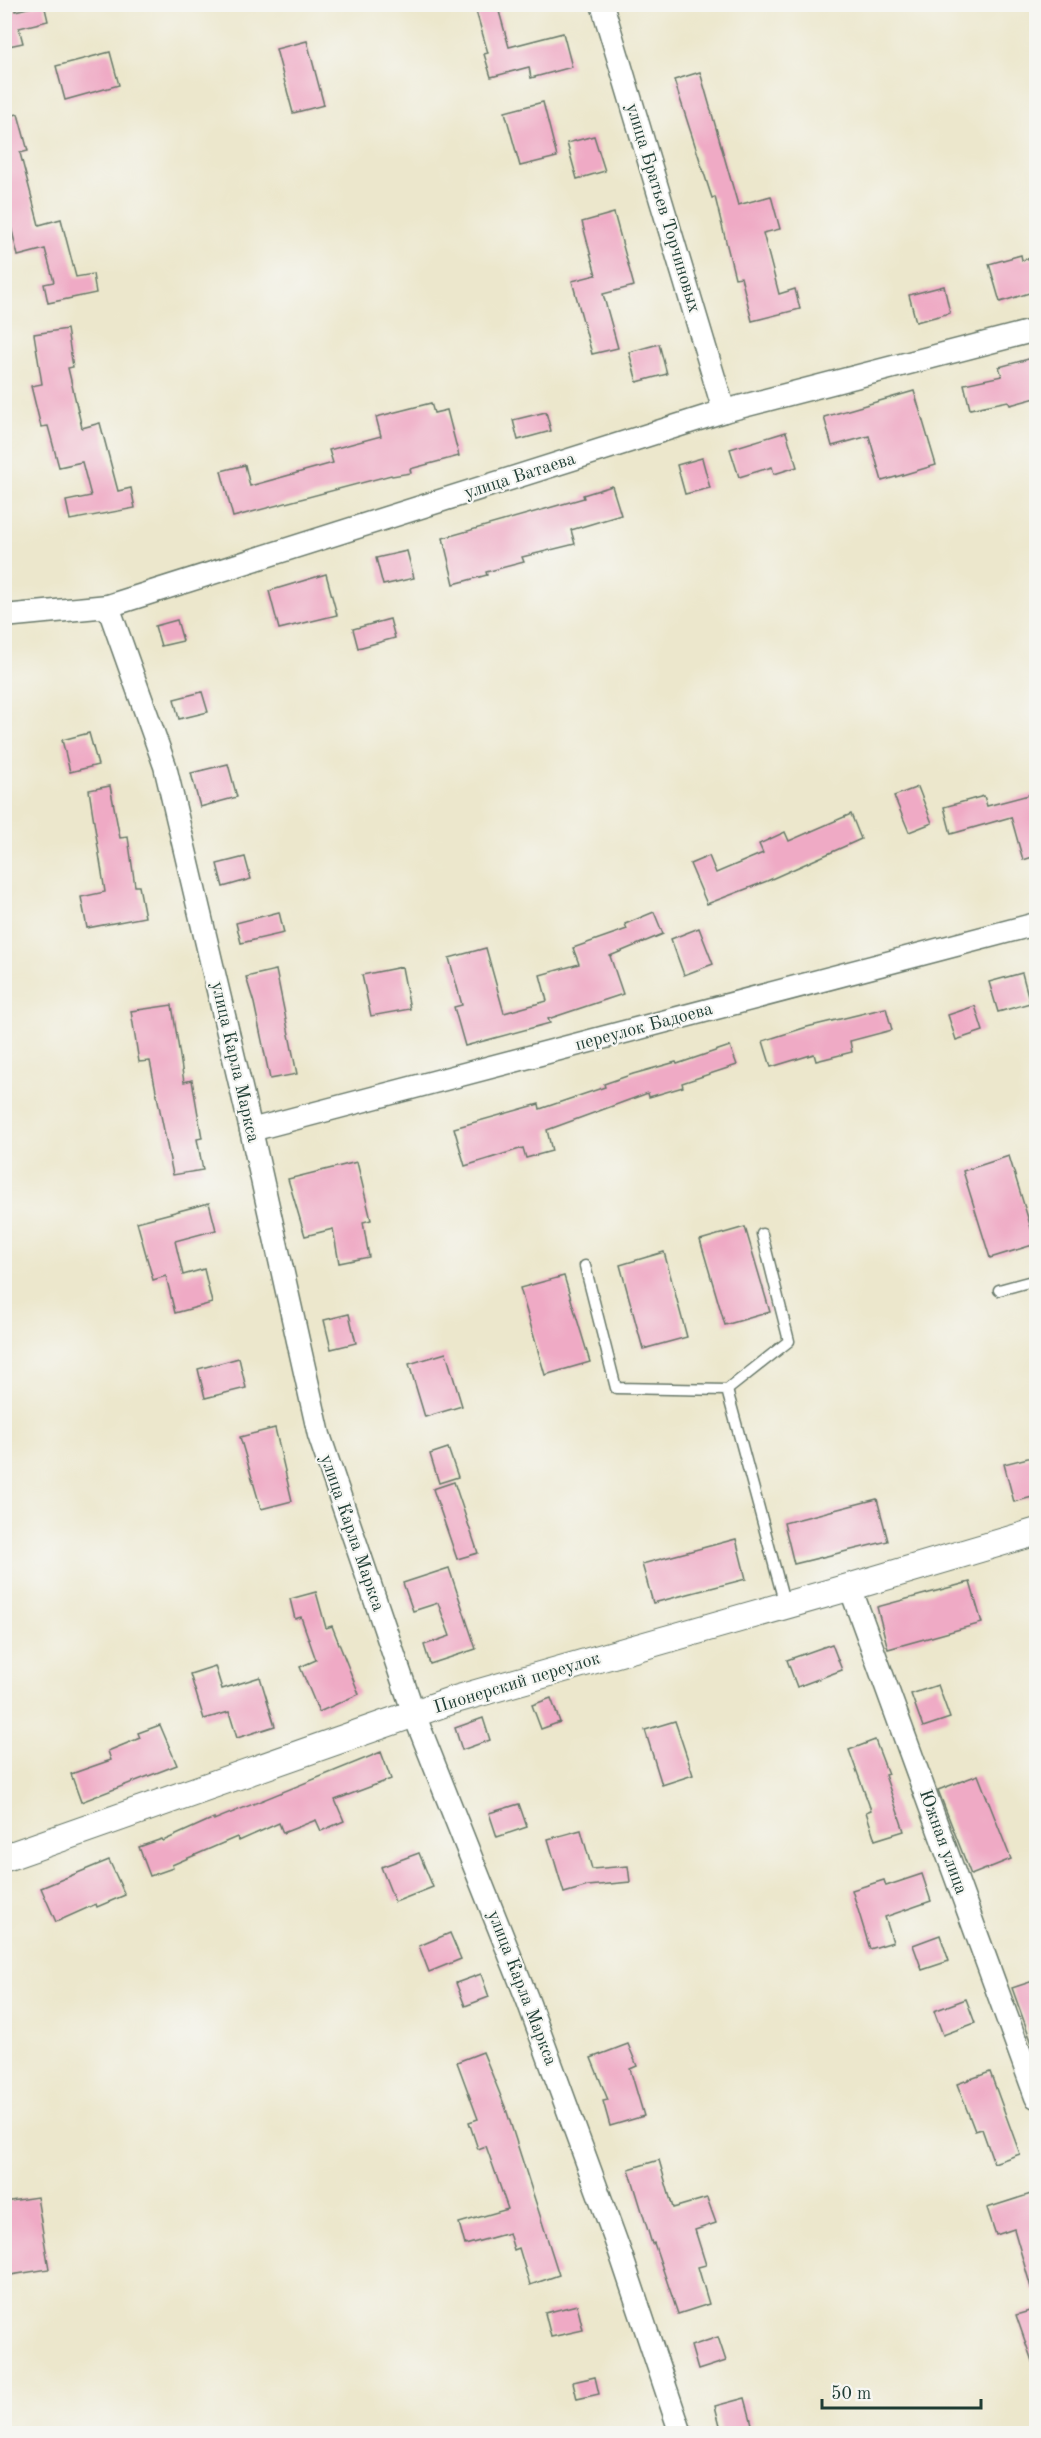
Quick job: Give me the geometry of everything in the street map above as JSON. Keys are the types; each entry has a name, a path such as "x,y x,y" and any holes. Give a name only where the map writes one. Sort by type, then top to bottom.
{"street":[{"name":"улица Братьев Торчиновых","path":"602,4 724,411"},
{"name":"улица Ватаева","path":"4,616 108,606 724,411 1036,330"},
{"name":"улица Карла Маркса","path":"108,606 165,766 251,1130 319,1435 414,1714 532,2012 621,2255 681,2433"},
{"name":"переулок Бадоева","path":"251,1130 1036,924"},
{"name":"Пионерский переулок","path":"4,1858 450,1701 1036,1532"},
{"name":"Южная улица","path":"850,1587 1036,2097"}],"lane":[{"path":"585,1266 616,1388 727,1390 789,1341 762,1234"},
{"path":"999,1290 1036,1280"},
{"path":"727,1390 785,1606"}],"building":[{"path":"4,4 14,4 15,11 44,4 48,21 19,28 23,43 4,47"},
{"path":"474,4 497,4 509,47 563,33 572,67 531,78 529,67 491,77 484,54 488,53"},
{"path":"307,41 324,105 293,113 276,49"},
{"path":"110,52 119,85 65,100 56,66"},
{"path":"700,72 738,205 771,196 780,229 763,233 779,294 795,289 800,309 752,321 741,277 735,278 715,197 712,198 674,80"},
{"path":"543,102 557,157 520,166 505,112"},
{"path":"18,114 28,151 20,153 39,225 61,219 76,277 93,274 96,293 48,303 44,284 54,282 45,249 18,256 4,197 4,117"},
{"path":"594,136 605,171 577,179 567,143"},
{"path":"614,213 634,286 603,294 618,348 592,354 572,281 596,275 582,222"},
{"path":"1021,255 1022,260 1036,257 1036,291 1000,302 989,264"},
{"path":"944,286 950,313 916,322 909,295"},
{"path":"67,329 73,367 68,368 82,428 100,423 118,491 131,488 135,508 70,520 66,501 91,496 82,462 59,467 48,426 41,427 31,386 42,384 34,334"},
{"path":"659,344 667,374 637,382 629,352"},
{"path":"1036,357 1036,398 1010,405 1008,401 970,409 964,384 1002,376 999,367"},
{"path":"914,391 936,465 882,481 869,436 832,446 824,417"},
{"path":"431,403 434,413 447,410 459,456 410,469 411,473 391,475 233,517 221,471 245,465 250,486 333,463 329,450 381,436 376,417"},
{"path":"546,412 551,431 518,440 513,420"},
{"path":"786,432 797,467 774,474 772,467 739,477 730,449"},
{"path":"702,458 710,488 685,494 677,465"},
{"path":"612,486 621,515 571,530 575,544 522,557 524,562 486,572 487,575 454,584 443,538 584,498 583,495"},
{"path":"407,551 414,578 383,585 376,558"},
{"path":"326,574 337,615 279,629 269,591"},
{"path":"390,619 395,638 358,648 353,629"},
{"path":"177,620 183,641 161,646 155,626"},
{"path":"202,692 208,712 179,719 174,699"},
{"path":"89,733 98,765 70,772 62,740"},
{"path":"228,764 237,797 200,807 191,773"},
{"path":"110,786 120,838 128,837 135,886 139,886 145,917 87,928 81,897 105,892 89,790"},
{"path":"918,787 932,823 909,832 894,796"},
{"path":"1036,793 1036,856 1023,860 1011,817 951,834 944,807 984,796 987,806"},
{"path":"851,814 861,839 767,881 707,904 690,864 709,856 716,873 763,853 759,844 785,832 789,841"},
{"path":"245,857 251,879 223,887 217,864"},
{"path":"279,912 284,933 241,943 236,923"},
{"path":"654,912 663,934 610,956 623,994 548,1019 550,1023 465,1046 454,1007 462,1005 449,958 486,948 504,1013 547,1001 540,975 579,964 573,948 627,929 625,924"},
{"path":"699,928 713,964 684,975 671,939"},
{"path":"402,967 410,1009 371,1016 362,975"},
{"path":"276,970 297,1074 270,1079 254,1003 246,977"},
{"path":"1022,973 1030,1003 998,1012 989,982"},
{"path":"172,1005 184,1082 192,1080 202,1138 197,1139 203,1170 173,1175 150,1061 139,1062 131,1011"},
{"path":"975,1006 983,1031 956,1040 948,1015"},
{"path":"886,1008 892,1030 850,1041 852,1052 816,1061 814,1054 771,1067 763,1041 807,1027"},
{"path":"730,1046 737,1065 682,1083 683,1087 649,1097 648,1093 547,1130 552,1151 526,1158 523,1148 465,1166 454,1128 539,1104 540,1109 605,1087 604,1084 633,1074 676,1062 677,1064"},
{"path":"1009,1156 1036,1244 990,1258 963,1171"},
{"path":"357,1162 371,1220 363,1222 369,1257 339,1263 333,1229 305,1236 288,1179"},
{"path":"209,1203 216,1230 175,1241 183,1275 204,1269 212,1303 175,1313 166,1276 153,1280 137,1222"},
{"path":"745,1227 770,1312 725,1325 700,1240"},
{"path":"664,1252 687,1337 643,1349 620,1265"},
{"path":"564,1276 590,1362 545,1375 520,1288"},
{"path":"349,1314 356,1343 331,1349 324,1320"},
{"path":"446,1353 462,1406 425,1417 409,1364"},
{"path":"239,1358 246,1388 205,1398 198,1369"},
{"path":"275,1428 292,1501 261,1509 240,1437"},
{"path":"448,1448 458,1477 439,1483 430,1454"},
{"path":"1036,1456 1036,1496 1014,1502 1004,1464"},
{"path":"454,1482 478,1553 457,1559 433,1489"},
{"path":"877,1499 888,1541 794,1564 784,1523"},
{"path":"736,1539 746,1579 653,1603 642,1564"},
{"path":"449,1568 476,1649 430,1664 424,1645 450,1636 438,1603 413,1611 403,1583"},
{"path":"970,1582 982,1623 888,1649 877,1607"},
{"path":"316,1592 326,1628 332,1626 359,1694 319,1712 300,1667 316,1660 301,1617 295,1619 290,1599"},
{"path":"832,1644 842,1670 797,1687 787,1660"},
{"path":"215,1666 222,1689 260,1677 275,1726 237,1738 229,1712 204,1719 190,1674"},
{"path":"938,1685 950,1718 923,1727 911,1694"},
{"path":"551,1698 560,1722 541,1729 532,1705"},
{"path":"483,1718 490,1740 462,1750 455,1728"},
{"path":"675,1721 693,1775 662,1785 645,1730"},
{"path":"160,1725 177,1765 81,1802 71,1774 111,1760 108,1751 140,1738 138,1733"},
{"path":"875,1740 888,1774 885,1775 904,1831 875,1840 866,1812 871,1810 849,1750"},
{"path":"381,1752 391,1779 335,1800 344,1821 321,1831 316,1820 283,1833 279,1823 239,1841 237,1837 172,1865 173,1868 150,1876 139,1847 162,1839 163,1841 214,1818 214,1820"},
{"path":"978,1775 1011,1859 971,1875 938,1790"},
{"path":"519,1804 527,1827 497,1837 489,1813"},
{"path":"581,1830 592,1869 628,1866 630,1882 588,1886 564,1893 548,1839"},
{"path":"419,1853 433,1887 395,1902 381,1867"},
{"path":"109,1860 125,1895 97,1907 96,1904 56,1922 41,1888"},
{"path":"922,1874 931,1901 885,1917 893,1942 870,1949 852,1890 884,1880 886,1886"},
{"path":"450,1933 461,1959 429,1972 419,1946"},
{"path":"940,1935 949,1961 922,1970 913,1945"},
{"path":"481,1974 489,1997 465,2006 456,1983"},
{"path":"1036,1980 1036,2049 1034,2049 1012,1988"},
{"path":"966,1999 975,2023 943,2035 934,2011"},
{"path":"628,2044 637,2066 630,2069 644,2116 610,2126 603,2101 608,2100 591,2058"},
{"path":"483,2052 506,2109 559,2275 530,2285 519,2248 514,2250 509,2233 465,2245 459,2223 508,2209 486,2146 478,2149 469,2122 478,2119 457,2062"},
{"path":"990,2072 1020,2154 994,2163 982,2129 975,2131 957,2084"},
{"path":"659,2160 673,2208 707,2198 716,2223 695,2230 706,2265 698,2267 709,2304 678,2314 654,2243 652,2244 629,2169"},
{"path":"1034,2193 1036,2202 1036,2290 1032,2291 1014,2229 996,2235 987,2208"},
{"path":"37,2197 49,2269 4,2276 4,2202"},
{"path":"577,2305 583,2330 551,2337 545,2313"},
{"path":"1036,2309 1036,2366 1034,2367 1016,2315"},
{"path":"718,2337 726,2361 698,2370 691,2346"},
{"path":"595,2377 599,2394 577,2399 573,2382"},
{"path":"745,2398 752,2424 722,2433 715,2406"}]}
